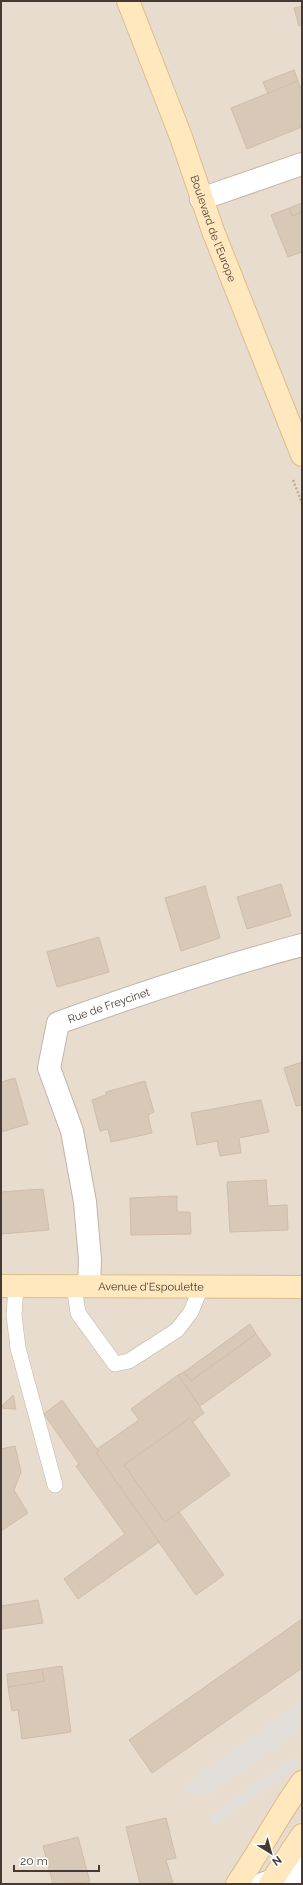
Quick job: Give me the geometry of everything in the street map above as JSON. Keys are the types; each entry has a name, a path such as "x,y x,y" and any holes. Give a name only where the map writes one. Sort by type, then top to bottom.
{"main road":[{"name":"Boulevard de l'Europe","path":"128,1 181,137 201,199 302,455"},
{"name":"Avenue d'Espoulette","path":"8,1286 302,1287"},
{"path":"237,1884 255,1857 284,1807 302,1782"},
{"path":"268,1883 297,1842"}],"street":[{"path":"201,199 302,164"},
{"name":"Rue de Freycinet","path":"82,1286 90,1260 85,1202 72,1131 49,1068 58,1023 141,993 243,960 302,945"},
{"path":"297,1842 302,1872"},
{"path":"268,1883 302,1883"}],"lane":[{"path":"8,1286 14,1315 18,1348 56,1485"},
{"path":"82,1286 78,1313 116,1364 129,1361 177,1330 191,1312 201,1286"}],"shaded area":[{"path":"1,1 302,1 302,1884 1,1884"},
{"path":"302,1700 302,1728 206,1797 180,1789"},
{"path":"294,1756 301,1764 215,1825 209,1817"}],"building":[{"path":"302,6 302,25 299,26 294,8"},
{"path":"294,70 298,81 268,94 263,82"},
{"path":"298,81 302,91 302,127 247,149 231,108"},
{"path":"302,203 302,212 292,216 289,208"},
{"path":"289,208 292,216 302,212 302,252 288,257 271,215"},
{"path":"281,884 291,916 247,929 237,897"},
{"path":"205,886 220,938 181,951 165,898"},
{"path":"99,937 109,972 57,987 47,952"},
{"path":"302,1062 302,1105 296,1106 284,1068"},
{"path":"15,1078 28,1124 1,1132 1,1082"},
{"path":"145,1081 154,1112 148,1115 152,1133 111,1142 108,1129 100,1131 92,1100 106,1095 106,1092"},
{"path":"261,1100 269,1132 239,1138 241,1153 220,1156 217,1141 197,1145 191,1113"},
{"path":"266,1180 268,1206 287,1205 288,1230 230,1232 227,1182"},
{"path":"43,1189 49,1230 1,1234 1,1192"},
{"path":"177,1196 177,1212 190,1212 191,1234 131,1235 130,1198"},
{"path":"250,1324 256,1334 191,1381 184,1372"},
{"path":"256,1334 271,1355 200,1406 178,1375 184,1372 191,1381"},
{"path":"178,1375 204,1413 192,1422 190,1418 124,1465 165,1522 179,1512 224,1575 196,1595 96,1453 98,1452 97,1449 139,1420 131,1409"},
{"path":"13,1395 16,1409 1,1408 1,1407"},
{"path":"62,1400 97,1449 98,1452 96,1453 159,1542 78,1599 64,1579 125,1534 76,1466 79,1464 44,1414"},
{"path":"190,1418 230,1475 165,1522 124,1465"},
{"path":"15,1446 21,1472 14,1490 28,1513 1,1531 1,1449"},
{"path":"38,1600 43,1623 1,1629 1,1606"},
{"path":"302,1619 302,1668 152,1773 129,1740"},
{"path":"62,1666 71,1732 22,1739 18,1710 12,1711 8,1687 44,1681 42,1669"},
{"path":"42,1669 44,1681 8,1687 7,1674"},
{"path":"166,1818 176,1858 166,1860 173,1883 140,1884 126,1827"},
{"path":"78,1837 90,1882 53,1884 43,1846"}]}
